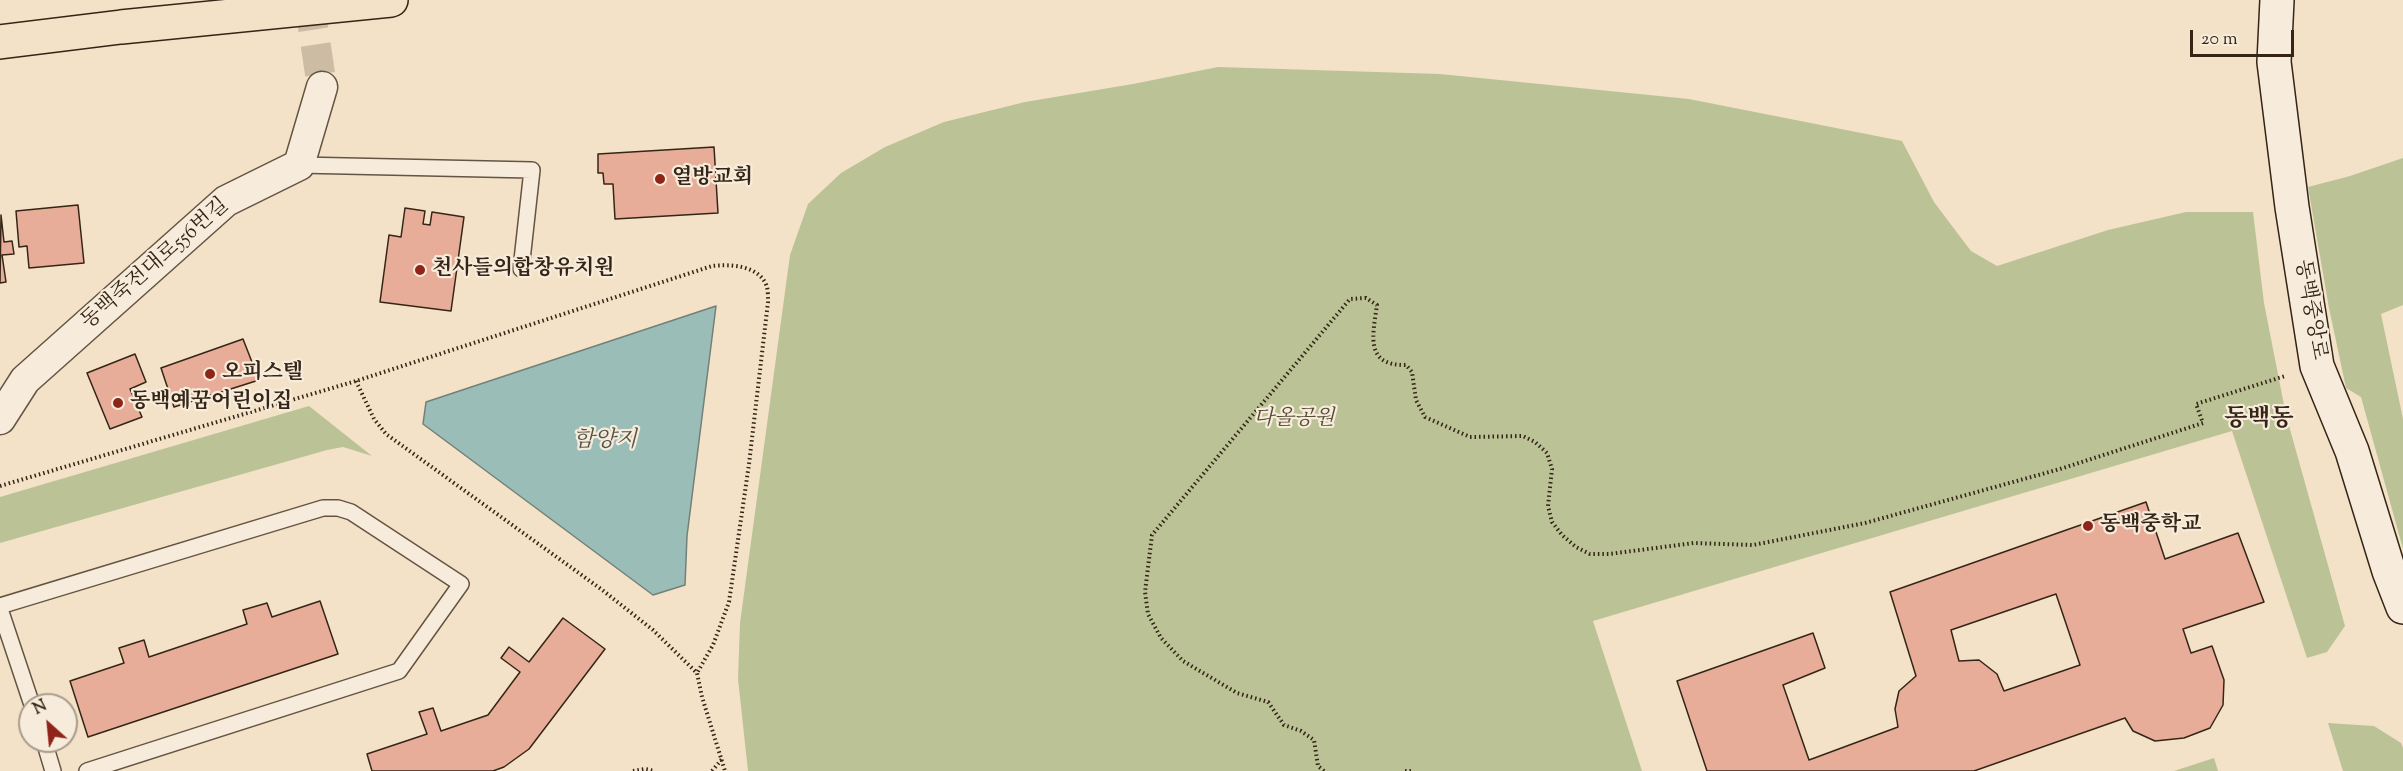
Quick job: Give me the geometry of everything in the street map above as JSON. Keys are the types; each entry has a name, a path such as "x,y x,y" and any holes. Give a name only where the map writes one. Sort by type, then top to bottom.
{"highway":[{"path":"0,42 121,27 391,0"}],"street":[{"name":"동백중앙로","path":"2277,0 2274,62 2292,207 2317,366 2352,451 2389,571 2403,607"},
{"path":"299,165 322,87"},
{"name":"동백죽전대로556번길","path":"0,419 25,380 226,201 299,165"}],"lane":[{"path":"299,165 532,170 521,269"},
{"path":"28,693 0,608 323,508 338,508 351,512 461,584 399,671 87,771"},
{"path":"48,753 53,771"}],"path":[{"path":"0,486 356,381 712,266 726,264 749,269 761,276 767,287 768,302 737,549 729,602 713,645 697,673"},
{"path":"1324,771 1318,766 1314,740 1301,730 1284,725 1268,702 1237,693 1183,661 1161,638 1152,622 1148,614 1145,592 1152,535 1350,298 1366,298 1377,304 1372,333 1374,346 1381,360 1392,366 1406,365 1412,372 1416,400 1425,417 1470,437 1524,436 1547,453 1552,469 1548,506 1552,522 1576,547 1590,554 1609,554 1694,543 1753,545 1865,523 2060,469 2203,423 2196,404 2317,366"},
{"path":"356,381 374,419 386,434 601,589 653,630 697,673 725,771"},
{"path":"712,771 722,759"},
{"path":"633,771 645,769 655,771"},
{"path":"1405,771 1414,771"}],"green space":[{"name":"다올공원","path":"1218,67 1440,74 1689,99 1902,141 1934,202 1971,251 1997,266 2108,230 2186,212 2253,212 2264,303 2286,415 2345,626 2327,652 2307,658 2232,431 1593,621 1642,771 748,771 738,679 740,623 790,255 808,204 841,173 885,147 944,122 1025,102"},
{"path":"2403,158 2403,305 2381,314 2403,419 2403,549 2361,397 2346,388 2329,308 2308,187"},
{"path":"309,406 372,456 343,447 327,450 0,543 0,497"},
{"path":"2328,723 2374,726 2401,743 2403,771 2343,771"},
{"path":"2214,758 2218,771 2174,771"}],"water":[{"name":"함양지","path":"716,306 687,536 685,585 653,595 423,424 426,402"}],"building":[{"name":"열방교회","path":"714,147 718,213 615,219 613,184 604,184 603,173 598,173 598,154"},
{"path":"78,205 84,263 29,268 27,246 19,247 16,211"},
{"name":"천사들의합창유치원","path":"405,208 425,211 423,224 430,225 432,212 464,217 451,311 380,302 389,235 401,237"},
{"path":"1,215 4,242 12,241 14,254 2,255 6,282 0,283"},
{"name":"오피스텔","path":"243,339 259,380 174,407 161,368"},
{"name":"동백예꿈어린이집","path":"135,354 146,382 130,389 142,417 110,429 87,373"},
{"path":"2146,502 2165,559 2238,533 2264,602 2183,629 2191,653 2212,646 2224,680 2223,705 2210,728 2184,738 2155,741 2133,731 2125,718 1974,771 1707,771 1677,681 1813,633 1825,668 1783,685 1809,760 1898,727 1895,709 1899,691 1916,676 1890,592","holes":["2056,594 2080,665 2004,691 1997,674 1979,660 1959,661 1951,630"]},
{"path":"320,601 338,654 88,737 78,706 78,693 74,693 70,681 124,663 119,648 144,640 149,657 247,624 243,610 267,603 272,617"},
{"path":"563,618 605,649 529,749 504,767 493,771 372,771 367,754 427,734 419,712 433,708 441,731 488,715 520,672 501,658 509,647 529,662"}],"tunnel":[{"path":"309,0 322,87"}],"place":[{"name":"열방교회","path":"660,179"},
{"name":"천사들의합창유치원","path":"420,270"},
{"name":"오피스텔","path":"210,374"},
{"name":"동백예꿈어린이집","path":"118,403"},
{"name":"동백중학교","path":"2088,526"}],"district":[{"name":"동백동","path":"2259,421"}]}
